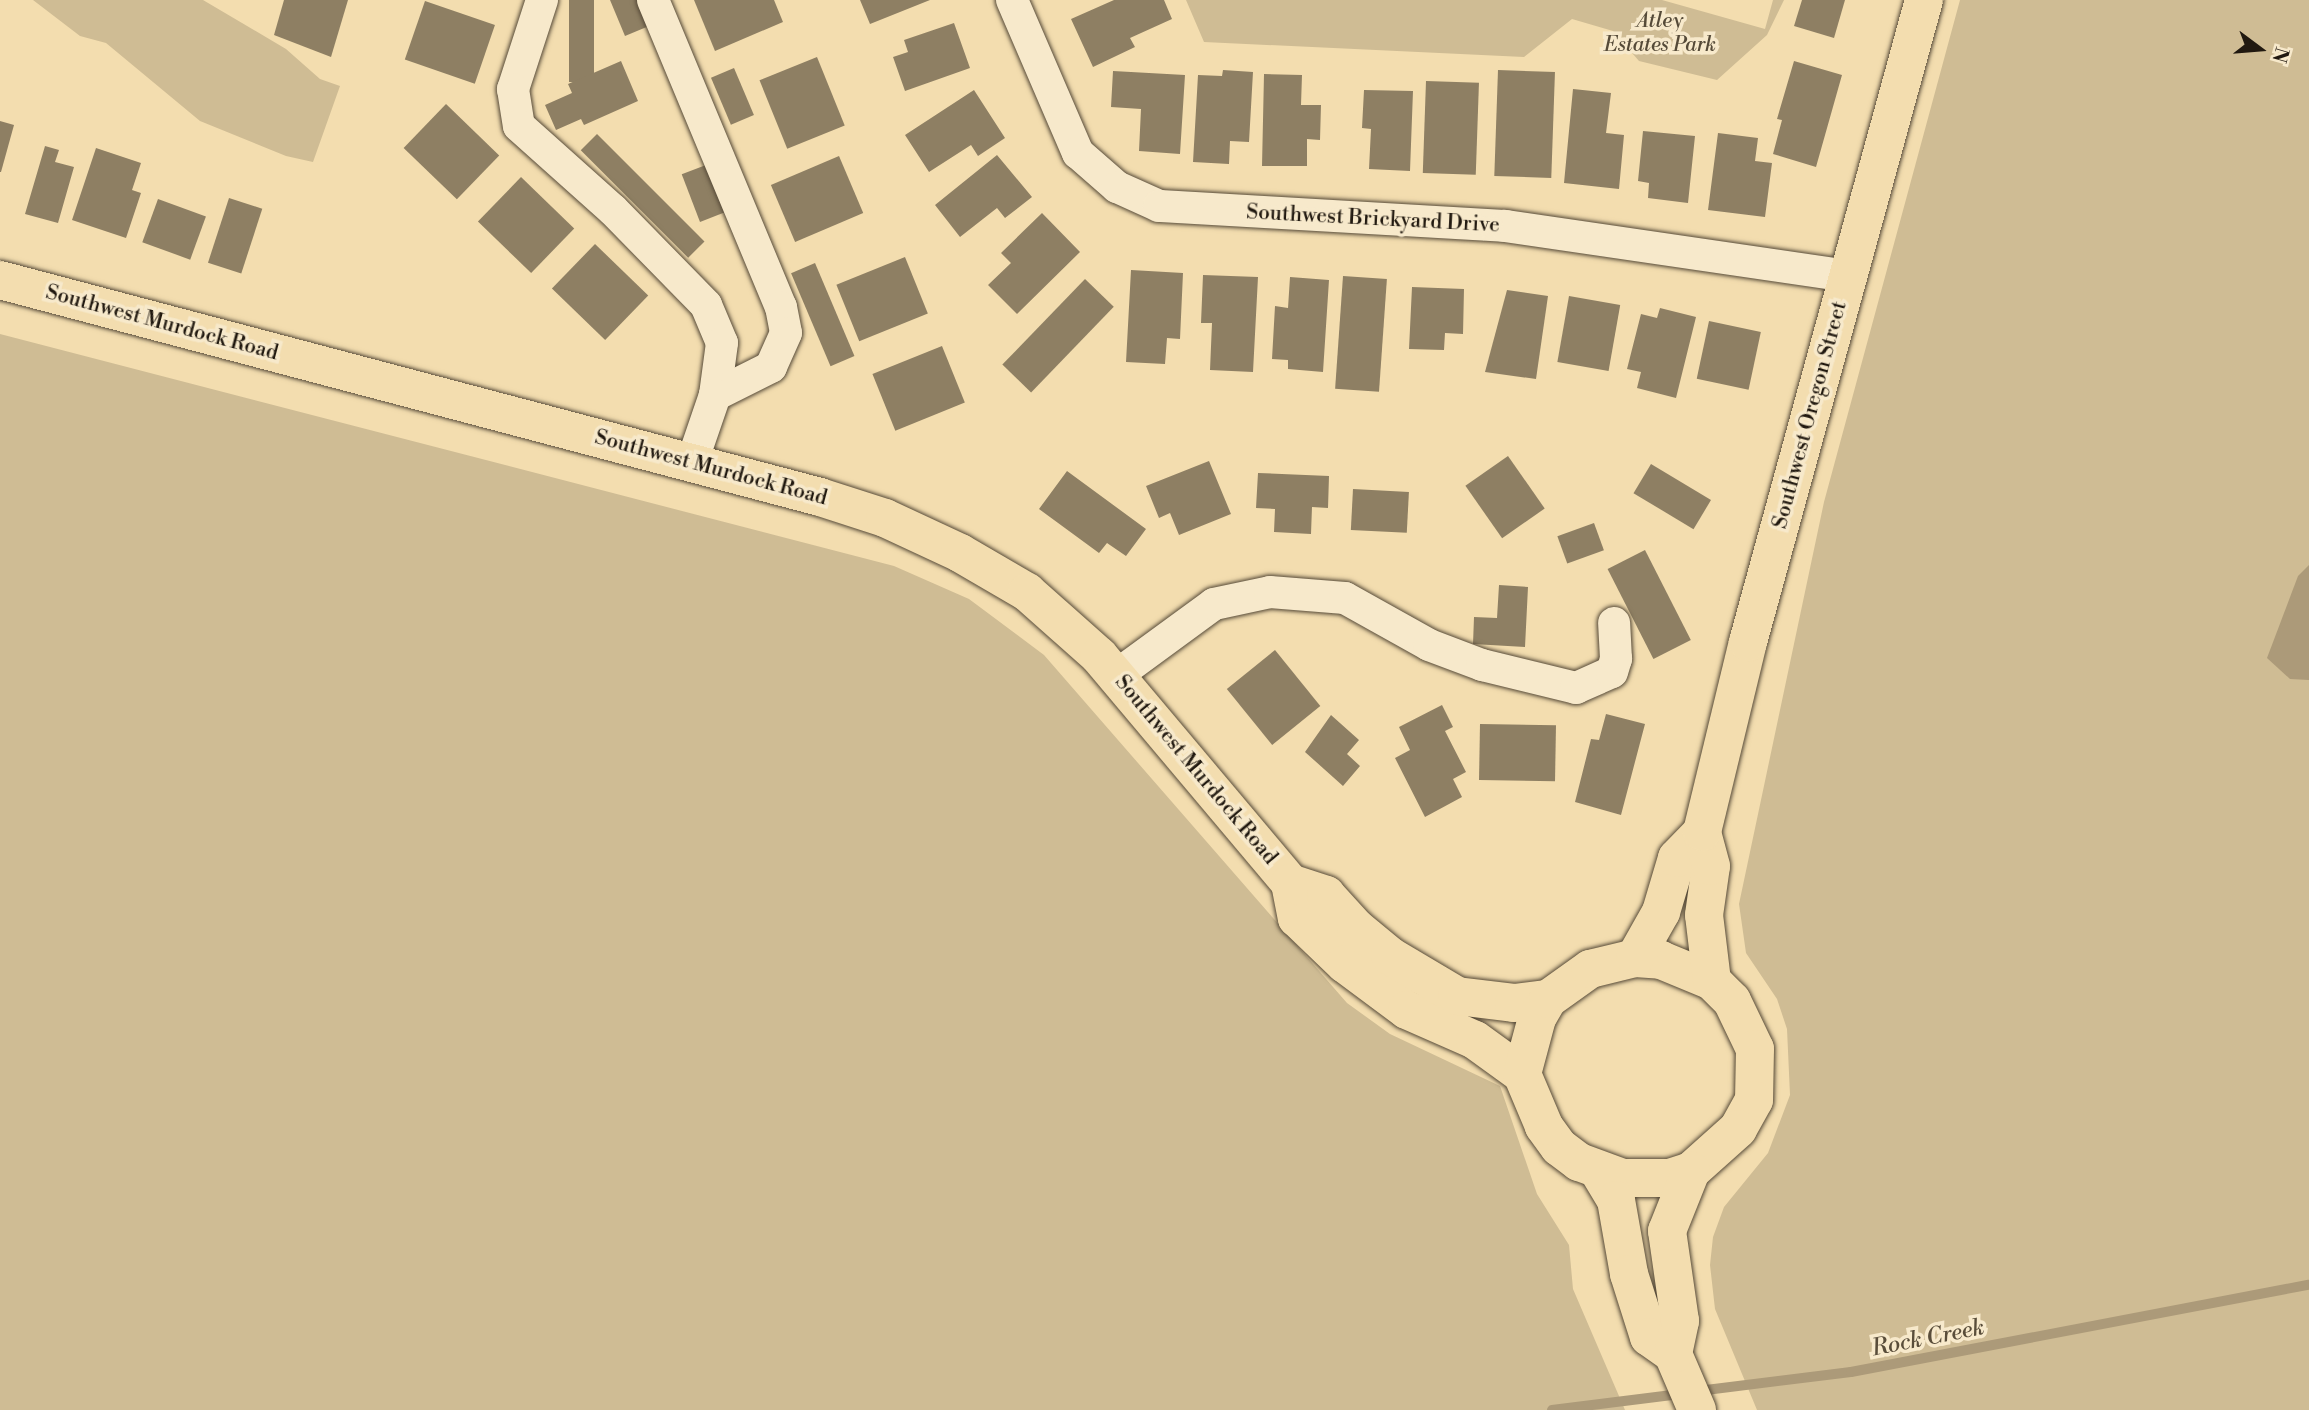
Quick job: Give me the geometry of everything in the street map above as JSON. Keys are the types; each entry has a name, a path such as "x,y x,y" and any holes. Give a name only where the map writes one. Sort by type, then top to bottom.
{"main road":[{"name":"Southwest Oregon Street","path":"1712,981 1704,915 1711,866 1702,832 1748,642 1924,0"},
{"name":"Southwest Murdock Road","path":"0,280 846,505 948,547 1027,592 1074,630 1117,675 1290,883 1297,918 1345,964 1407,1010 1475,1040 1522,1074"},
{"path":"1635,958 1661,912 1677,858 1702,832"},
{"name":"Southwest Murdock Road","path":"1290,883 1326,895 1390,956 1457,996 1514,1003 1548,999"},
{"path":"1673,1354 1680,1321 1667,1231 1690,1171 1738,1129 1754,1100 1755,1049 1739,1012 1712,981 1661,960 1635,958 1590,969 1548,999 1537,1018 1522,1074 1545,1126 1559,1147 1599,1172 1644,1179 1690,1171"},
{"path":"1599,1172 1616,1200 1629,1274 1649,1337 1673,1354 1697,1410"}],"street":[{"path":"542,0 513,89 519,126 613,210 706,305 722,343 715,395 692,462"},
{"path":"653,0 780,307 786,333 771,367 715,395"},
{"name":"Southwest Brickyard Drive","path":"1012,0 1078,153 1117,187 1159,206 1505,226 1848,276"},
{"path":"1117,675 1214,604 1270,592 1345,598 1387,624 1482,666 1576,688 1612,672 1616,659 1615,623"}],"green space":[{"path":"33,0 203,0 286,49 320,79 340,86 313,162 286,156 200,121 106,43 80,36"},
{"name":"Atley Estates Park","path":"1186,0 1662,0 1765,29 1773,0 1784,0 1767,35 1717,80 1639,61 1613,31 1572,19 1524,57 1204,42"},
{"path":"1960,0 2309,0 2309,1410 1757,1410 1715,1309 1710,1265 1713,1237 1724,1207 1768,1153 1790,1095 1787,1029 1777,999 1746,953 1739,904 1824,502"},
{"path":"0,334 894,566 969,599 1044,655 1347,1003 1390,1034 1500,1086 1537,1194 1569,1245 1573,1289 1625,1410 0,1410"}],"shaded area":[{"path":"2309,565 2309,680 2290,679 2267,658 2298,576"}],"building":[{"path":"284,0 348,0 331,57 274,35"},
{"path":"569,0 594,0 594,82 569,82"},
{"path":"610,0 639,0 649,26 625,36"},
{"path":"694,0 774,0 783,22 715,51"},
{"path":"860,0 930,0 870,24"},
{"path":"1114,0 1164,0 1172,19 1130,38 1135,47 1093,67 1071,19"},
{"path":"1802,0 1845,0 1834,38 1794,26"},
{"path":"425,1 495,25 475,84 405,60"},
{"path":"954,23 970,68 905,91 893,57 908,52 904,40"},
{"path":"817,57 845,126 787,149 760,80"},
{"path":"621,61 638,101 584,125 581,119 556,130 545,105 572,93 568,84"},
{"path":"1794,61 1842,75 1816,167 1773,154 1782,120 1777,119"},
{"path":"734,68 754,115 731,125 711,78"},
{"path":"1223,70 1253,72 1249,142 1230,141 1229,164 1193,162 1198,75 1222,76"},
{"path":"1498,70 1555,72 1551,178 1494,176"},
{"path":"1113,71 1185,75 1180,154 1139,151 1141,109 1111,107"},
{"path":"1264,74 1302,75 1301,105 1321,105 1320,140 1307,139 1307,166 1262,166"},
{"path":"1426,81 1479,83 1476,175 1423,173"},
{"path":"1573,89 1611,93 1606,133 1624,135 1619,189 1564,183"},
{"path":"974,90 1005,138 978,156 971,145 929,172 905,135"},
{"path":"1364,90 1413,91 1410,171 1369,169 1371,129 1362,128"},
{"path":"446,104 499,155 457,199 404,148"},
{"path":"0,121 14,125 1,172 0,172"},
{"path":"1643,131 1695,136 1688,203 1648,198 1649,183 1638,181"},
{"path":"1718,133 1758,138 1755,161 1772,163 1765,217 1708,210"},
{"path":"597,134 704,241 688,258 581,150"},
{"path":"45,146 59,150 55,162 74,167 58,223 25,214"},
{"path":"96,148 141,163 132,190 141,193 126,238 72,220"},
{"path":"997,155 1032,197 1005,218 997,208 960,237 935,205"},
{"path":"839,156 863,213 795,242 771,185"},
{"path":"706,165 724,213 700,222 682,174"},
{"path":"521,177 574,228 531,273 478,222"},
{"path":"229,198 262,209 241,273 208,263"},
{"path":"158,199 206,216 190,260 142,242"},
{"path":"1042,213 1080,252 1017,314 988,285 1011,263 1001,253"},
{"path":"595,244 648,295 605,340 552,289"},
{"path":"905,257 928,314 859,341 836,285"},
{"path":"815,263 854,356 831,366 791,273"},
{"path":"1131,270 1183,273 1180,339 1167,338 1165,364 1126,362"},
{"path":"1203,275 1258,277 1253,372 1210,370 1212,323 1201,323"},
{"path":"1343,276 1387,279 1379,392 1335,389"},
{"path":"1290,277 1329,280 1323,372 1288,369 1288,360 1272,359 1275,306 1288,308"},
{"path":"1085,279 1114,307 1031,392 1002,365"},
{"path":"1412,287 1464,289 1463,334 1445,333 1444,350 1409,349"},
{"path":"1507,290 1548,296 1536,379 1485,372"},
{"path":"1569,296 1620,305 1609,371 1557,362"},
{"path":"1660,308 1696,317 1676,398 1637,388 1641,372 1627,369 1641,314 1657,318"},
{"path":"1709,321 1761,332 1749,390 1697,379"},
{"path":"942,346 965,403 895,431 872,374"},
{"path":"1508,456 1545,508 1502,538 1465,486"},
{"path":"1209,461 1231,514 1179,535 1170,513 1159,518 1146,486"},
{"path":"1651,464 1711,500 1693,529 1633,493"},
{"path":"1067,471 1146,529 1126,556 1107,543 1099,553 1039,509"},
{"path":"1258,473 1329,476 1328,508 1312,507 1311,534 1274,532 1275,509 1256,508"},
{"path":"1353,489 1409,492 1407,533 1351,530"},
{"path":"1594,523 1604,550 1567,564 1557,536"},
{"path":"1645,550 1691,640 1653,659 1608,569"},
{"path":"1499,585 1528,587 1525,647 1473,644 1474,617 1497,618"},
{"path":"1275,650 1320,706 1272,745 1227,689"},
{"path":"1442,705 1453,727 1445,731 1466,772 1453,779 1462,797 1425,817 1395,758 1410,750 1399,727"},
{"path":"1606,714 1645,724 1621,815 1575,802 1591,739 1599,740"},
{"path":"1331,715 1359,740 1347,754 1360,766 1343,786 1305,752"},
{"path":"1480,724 1556,725 1555,781 1479,780"}],"waterway":[{"name":"Rock Creek","path":"1698,1391 1851,1372 2309,1285"},
{"name":"Rock Creek","path":"1552,1410 1680,1394"}]}
